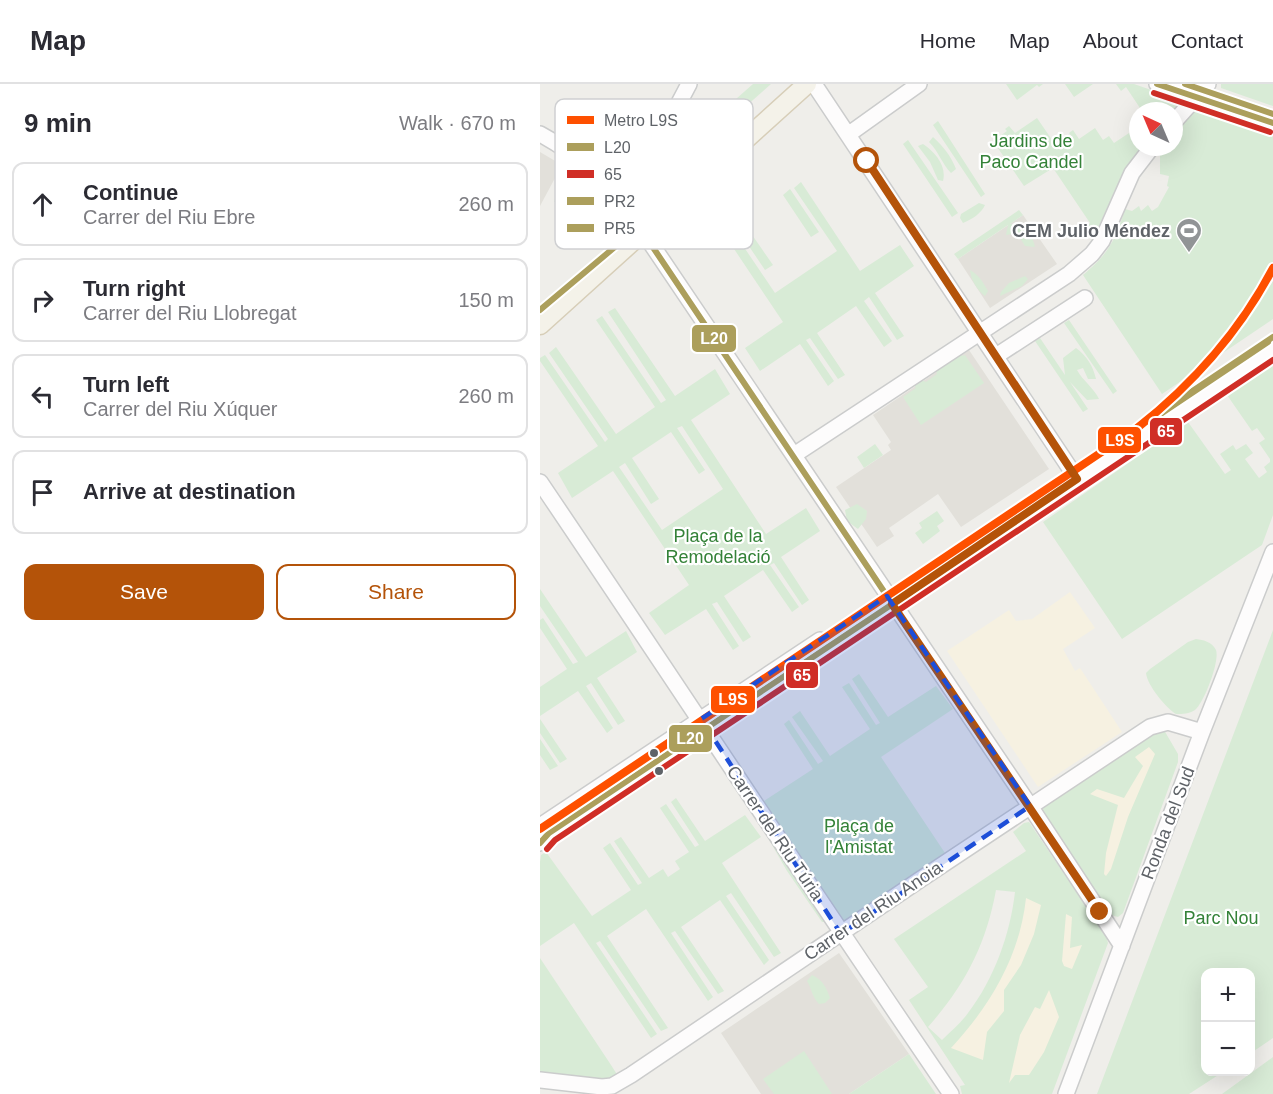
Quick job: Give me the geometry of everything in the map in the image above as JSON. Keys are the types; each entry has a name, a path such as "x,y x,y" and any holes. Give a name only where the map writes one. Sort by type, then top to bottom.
{"main road":[{"path":"753,132 807,84"},
{"path":"540,310 612,249"},
{"path":"540,325 622,249"}],"street":[{"path":"681,99 689,84"},
{"path":"814,84 1075,475"},
{"path":"849,134 919,84"},
{"path":"1160,84 1273,123"},
{"path":"1183,111 1208,84"},
{"path":"540,134 555,142"},
{"path":"794,455 1069,274 1092,254 1110,227 1123,190 1132,172 1145,156"},
{"path":"654,249 1122,946"},
{"path":"996,356 1085,298"},
{"path":"540,826 703,724 890,600 1273,337"},
{"path":"1075,475 1273,348"},
{"name":"Carrer del Riu Túria","path":"540,482 841,934 951,1094"},
{"name":"Ronda del Sud","path":"1065,1094 1273,552"},
{"name":"Carrer del Riu Anoia","path":"540,1080 592,1087 612,1086 631,1076 1150,727 1168,722 1202,732"},
{"path":"540,843 549,833 703,724"}],"highlighted area":[{"path":"887,596 1030,806 841,934 701,719"}],"shaded area":[{"path":"540,152 555,161 555,178 540,206"},
{"path":"1023,215 1057,264 990,308 958,259"},
{"path":"969,350 1049,469 961,527 938,494 889,528 894,536 877,547 836,487 891,450 888,445 891,442 873,415"},
{"path":"839,953 909,1054 849,1094 761,1094 721,1033"}],"green space":[{"path":"753,84 771,84 753,100 736,99"},
{"path":"1006,84 1043,84 1039,87 1037,85 1017,100"},
{"path":"1065,84 1093,84 1074,97"},
{"path":"1116,84 1134,84 1181,102 1136,102 1126,87 1121,91"},
{"path":"1221,84 1273,84 1273,106 1221,88"},
{"name":"CEM Julio Méndez","path":"1196,109 1273,136 1273,319 1162,394 1083,275 1110,246 1125,209 1132,211 1139,206 1141,211 1148,205 1152,211 1158,207 1169,187 1167,186 1169,176 1160,174 1160,156 1183,156 1183,123"},
{"name":"Jardins de Paco Candel","path":"1037,118 1057,147 1072,137 1069,133 1073,130 1079,139 1095,128 1103,140 1109,136 1114,143 1129,133 1129,156 1136,156 1120,182 1092,238 1084,228 1090,223 1053,168 1024,186 993,141 1007,131 1005,129 1009,126 1015,133"},
{"path":"938,121 985,194 981,197 933,125"},
{"path":"933,137 954,164 956,169 951,173 929,142"},
{"path":"908,140 958,213 952,217 903,144"},
{"path":"923,144 932,151 942,165 943,181 938,180 930,162 918,146"},
{"path":"801,182 860,271 900,245 914,266 875,293 904,336 897,340 869,297 864,301 892,341 884,347 856,306 817,333 845,375 838,379 810,338 806,340 834,381 828,386 800,344 760,371 745,348 783,322 734,249 745,249 775,293 837,251 794,188"},
{"path":"790,189 819,232 811,237 783,195"},
{"path":"979,203 985,205 981,211 963,223 960,218 961,214"},
{"path":"1019,210 1023,215 1010,224 1020,224 1028,232 1035,247 1025,246 1017,233 1006,235 1008,225 958,259 954,254"},
{"path":"753,236 773,265 765,270 751,249 753,249"},
{"path":"970,270 978,276 988,291 985,296 975,285"},
{"path":"1025,276 1028,279 1022,286 1000,296 1009,283"},
{"name":"Plaça de la Remodelació","path":"615,308 675,396 715,369 730,394 691,420 766,534 806,508 820,531 781,557 809,600 802,605 774,563 770,565 799,607 792,612 763,570 724,596 751,637 743,642 717,602 712,604 739,646 733,650 706,609 665,635 649,613 689,585 613,471 572,498 558,473 598,446 540,358 545,355 605,442 608,439 549,353 556,347 616,434 655,407 596,320 602,316 661,403 666,400 608,312","holes":["682,426 723,489 662,530 619,467 625,463 651,504 659,499 632,458 671,432 699,474 705,470 677,428"]},
{"path":"1069,320 1117,391 1113,394 1064,323"},
{"path":"1040,338 1065,375 1063,358 1076,348 1089,362 1096,379 1088,379 1083,368 1077,370 1099,399 1087,400 1070,382 1088,409 1083,412 1035,341"},
{"path":"959,353 965,355 984,383 921,425 903,397 916,388 914,385 919,379 926,382"},
{"path":"1273,363 1273,515 1262,545 1122,639 1043,522 1188,422 1225,474 1231,470 1220,454 1233,445 1236,450 1246,444 1253,453 1245,459 1259,478 1267,472 1264,467 1270,462 1259,443 1265,439 1257,428 1252,431 1227,395"},
{"path":"875,444 883,455 864,468 857,457"},
{"path":"857,504 867,511 866,519 858,529 847,521 845,510"},
{"path":"937,511 944,521 937,526 940,531 923,544 915,533 922,528 919,523"},
{"path":"540,589 586,657 626,631 637,652 597,678 625,721 618,725 591,683 586,686 613,728 607,733 578,691 540,716 540,687 567,669 540,628 540,620 543,618 573,664 578,662 540,606"},
{"name":"Parc Nou","path":"1273,630 1273,1038 1255,1050 1255,968 1201,968 1201,1076 1217,1076 1189,1094 1097,1094"},
{"path":"1196,639 1212,645 1216,650 1216,663 1199,706 1188,713 1176,714 1158,696 1146,673 1188,642"},
{"name":"Plaça de l'Amistat","path":"859,674 888,717 936,686 953,709 881,757 947,856 844,923 761,803 813,769 784,724 789,720 818,764 823,761 792,717 800,711 830,756 870,729 842,687 849,683 876,725 880,723 852,679"},
{"path":"540,719 567,759 560,763 540,733"},
{"path":"1159,729 1164,730 1178,754 1178,762 1123,913 1118,917 1111,915 1042,811 1044,807"},
{"path":"540,739 558,766 550,770 540,755"},
{"path":"676,798 705,841 745,815 761,837 722,863 781,953 774,957 731,893 726,896 769,960 764,965 720,900 681,927 724,991 718,994 675,931 671,933 713,997 708,1001 646,909 607,936 668,1028 661,1031 600,941 596,943 657,1034 651,1038 574,923 540,946 540,862 541,855 546,852 592,916 631,890 603,848 610,843 638,885 642,883 614,841 621,837 649,878 663,869 668,877 680,869 675,861 689,852 660,808 666,804 695,847 699,845 671,802"},
{"path":"1029,822 1106,936 1108,943 1052,1094 962,1094 960,1086 965,1085 909,1000 928,987 894,939 1026,851 1013,832 1024,823","holes":["996,890 1015,892 1005,940 986,986 968,1013 942,1040 928,1027 953,996 972,963 986,929"]},
{"path":"764,831 772,832 830,922 822,922 787,871"},
{"path":"540,958 618,1076 591,1080 540,1073"},
{"path":"812,975 827,990 830,998 825,1003 819,1004 813,996 807,981"},
{"path":"804,1051 832,1094 774,1094 763,1079"},
{"path":"909,1054 936,1094 849,1094"},
{"path":"1273,1057 1273,1094 1222,1094 1247,1076 1255,1076 1255,1070"}],"sand":[{"path":"1070,592 1095,628 1063,649 1075,671 1080,668 1122,732 1038,787 947,651 1009,610 1016,621 1032,619"},
{"path":"1149,747 1155,754 1128,817 1111,869 1106,876 1104,874 1106,853 1118,805 1090,794 1097,789 1124,798 1143,766 1135,757"},
{"path":"1026,898 1041,905 1034,934 1021,965 1004,990 1004,1011 987,1032 983,1060 951,1048 978,1015 1001,979 1017,940"},
{"path":"1066,914 1072,917 1070,948 1082,945 1072,969 1064,966 1062,961"},
{"path":"1049,990 1059,1017 1044,1052 1029,1075 1015,1075 1009,1083 1020,1035 1035,1007 1040,1009"}],"metro line":[{"name":"L9S","path":"540,829 1136,429 1177,394 1213,356 1230,336 1260,292 1273,268"}],"transit line":[{"name":"L20","path":"1157,84 1273,123"},
{"name":"PR5","path":"1185,84 1273,114"},
{"name":"65","path":"1154,93 1270,132"},
{"name":"L20","path":"540,310 612,249"},
{"name":"L20","path":"654,249 887,596 1273,337"},
{"name":"PR2","path":"540,830 1268,342"},
{"name":"65","path":"547,849 555,840 1273,360"},
{"name":"L20","path":"540,843 549,833 918,587"}],"place":[{"name":"CEM Julio Méndez","path":"1189,254"}],"route":[{"path":"867,161 1077,479 892,604 1100,912"}]}
